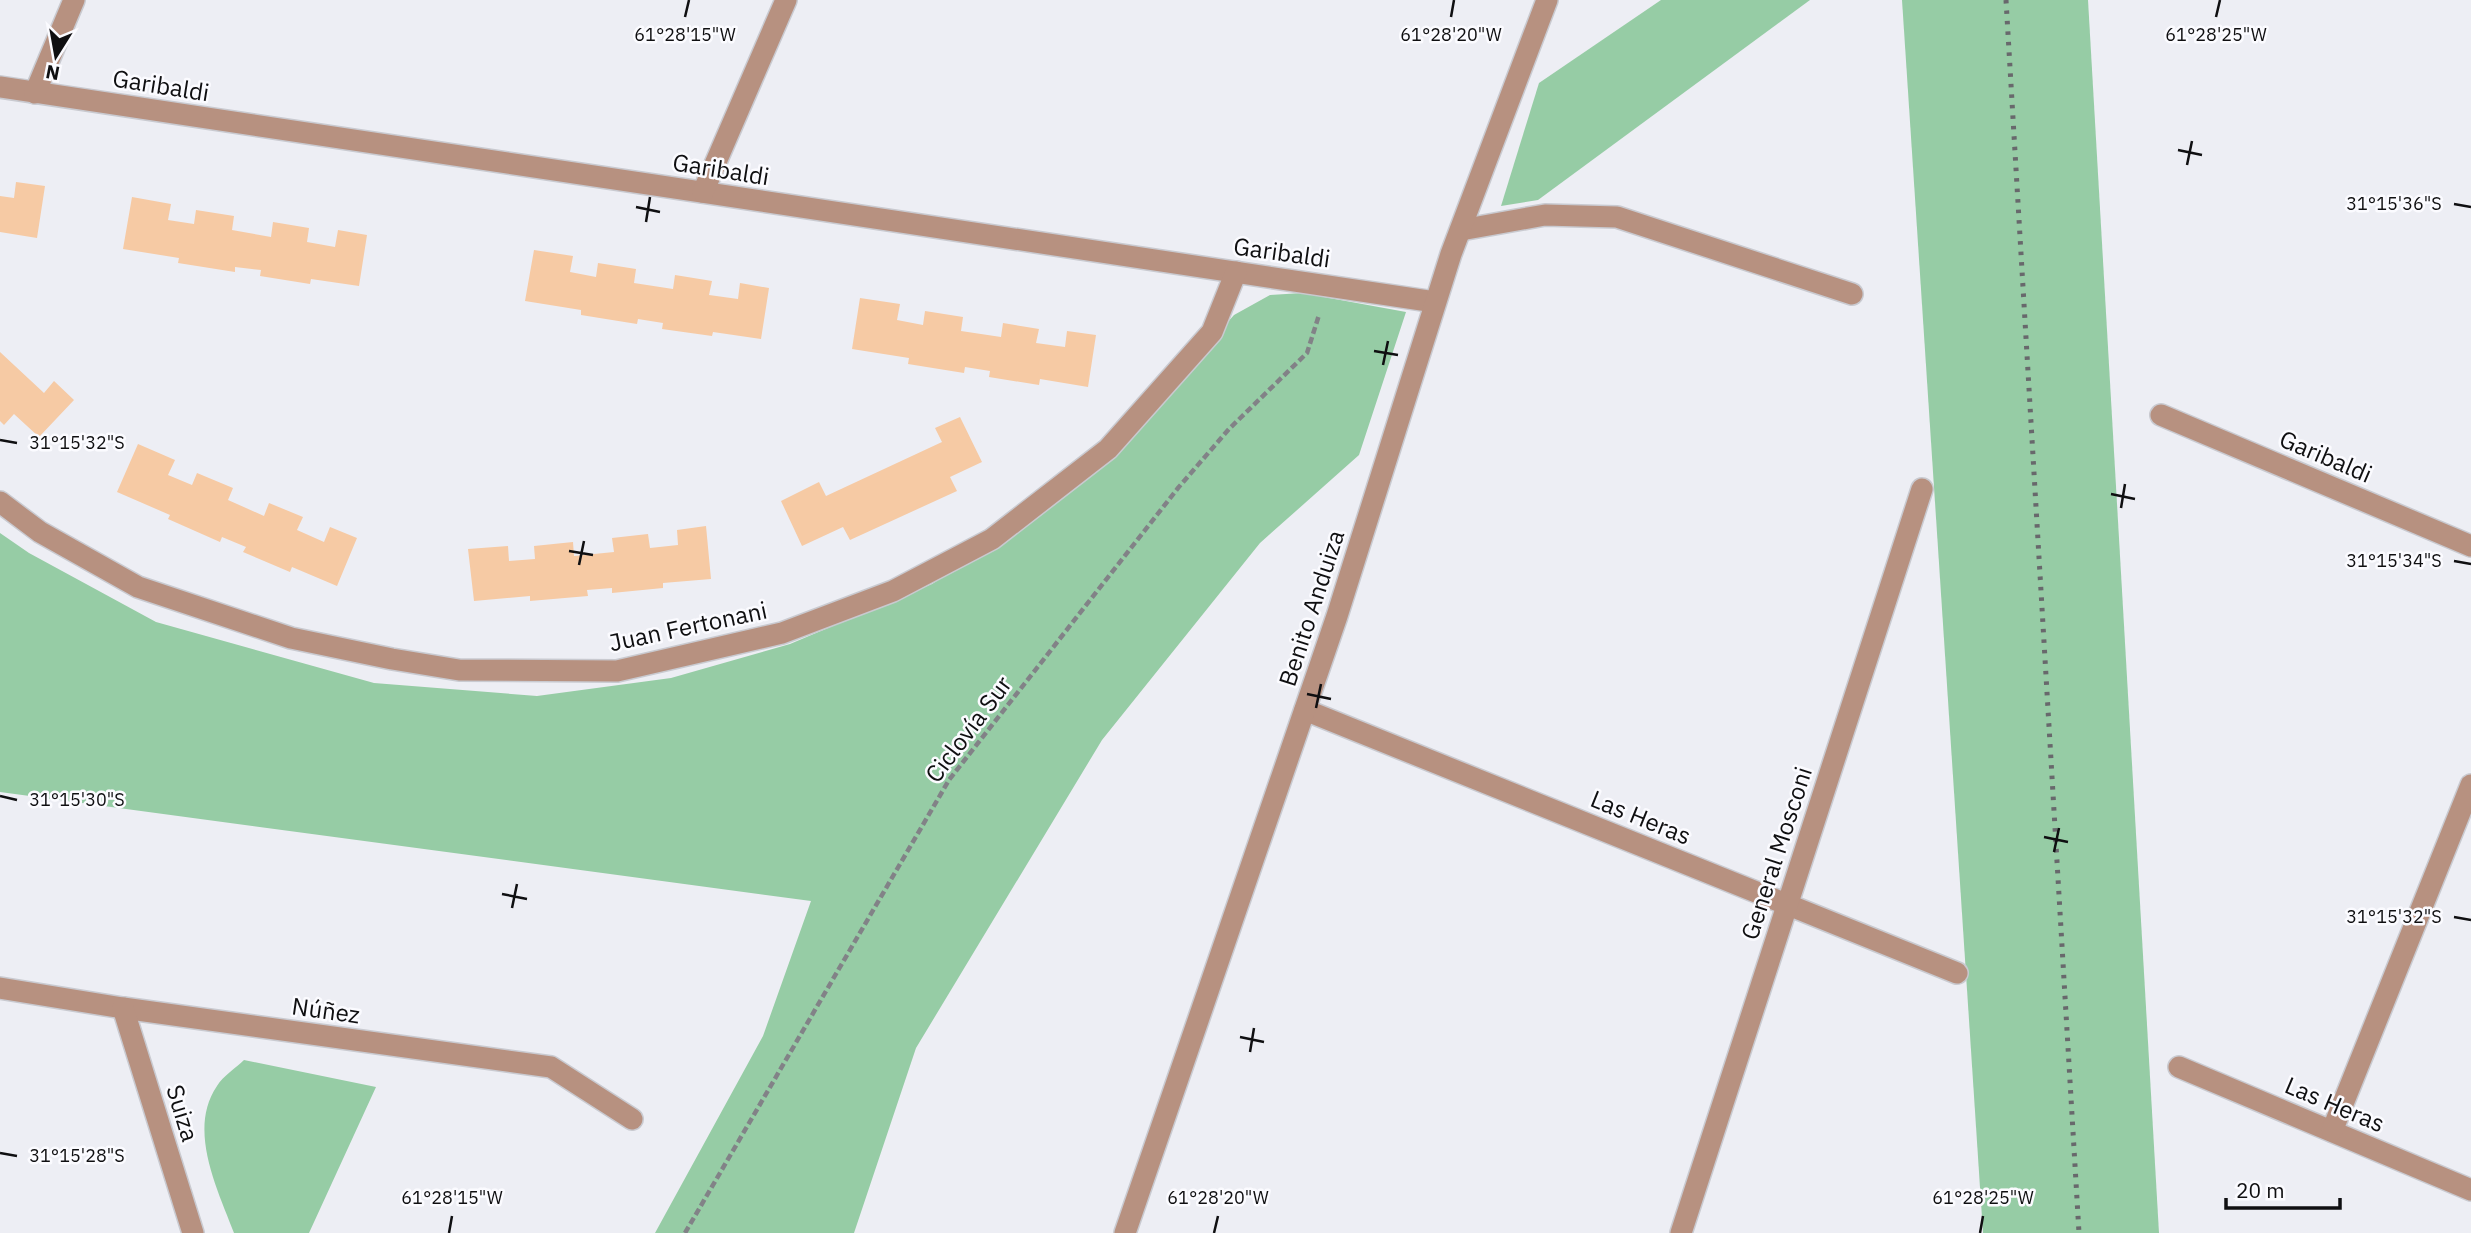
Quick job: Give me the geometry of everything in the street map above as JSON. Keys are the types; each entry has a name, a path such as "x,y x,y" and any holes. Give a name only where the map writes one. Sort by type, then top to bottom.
{"street":[{"path":"35,93 74,0"},
{"path":"704,192 786,0"},
{"name":"Benito Anduiza","path":"1125,1233 1341,603 1435,302 1547,0"},
{"name":"Garibaldi","path":"0,88 1435,302"},
{"path":"1461,230 1545,215 1617,216 1852,294"},
{"name":"Juan Fertonani","path":"0,502 40,532 138,587 291,638 459,670 617,671 782,633 893,591 992,539 1108,449 1212,332 1236,272"},
{"name":"Garibaldi","path":"2161,415 2471,546"},
{"name":"General Mosconi","path":"1681,1233 1922,489"},
{"name":"Las Heras","path":"1305,710 1957,973"},
{"path":"2332,1131 2471,785"},
{"name":"Núñez","path":"0,988 123,1008 551,1067 632,1119"},
{"name":"Suiza","path":"123,1008 193,1233"},
{"name":"Las Heras","path":"2179,1067 2471,1190"}],"path":[{"name":"Ciclovía Sur","path":"685,1233 948,780 1178,488 1230,429 1307,353 1329,286"}],"green space":[{"path":"1661,0 1810,0 1538,200 1501,206 1539,83"},
{"path":"1902,0 2088,0 2159,1233 1983,1233"},
{"path":"1302,293 1406,312 1359,455 1260,543 1102,740 916,1048 854,1233 655,1233 763,1036 811,901 0,792 0,533 29,553 156,622 374,683 537,696 671,678 790,644 932,584 1053,505 1106,461 1234,315 1270,295"},
{"path":"244,1060 376,1087 309,1233 234,1233 220,1198 205,1141 208,1103 226,1075"}],"building":[{"path":"16,182 45,186 37,238 0,232 0,196 14,198"},
{"path":"132,197 171,204 168,220 194,224 196,210 234,216 232,230 271,237 273,222 309,228 307,242 335,247 338,230 367,235 359,286 311,279 310,284 260,276 261,270 235,267 235,272 178,263 179,258 123,249"},
{"path":"534,250 573,256 570,272 596,277 598,263 636,269 634,283 673,289 675,275 712,281 709,295 738,299 740,283 769,288 761,339 713,332 712,336 662,329 663,323 638,319 637,324 581,315 581,310 525,301"},
{"path":"860,298 900,304 897,320 923,325 925,311 963,317 961,331 1001,337 1003,323 1039,329 1036,343 1065,347 1067,331 1096,335 1088,387 1040,379 1039,385 989,377 990,371 965,367 964,373 908,364 909,358 852,349"},
{"path":"0,352 44,393 54,381 74,400 39,437 14,414 4,425 0,421"},
{"path":"960,417 982,462 950,477 957,491 850,540 843,527 802,546 781,501 819,482 826,496 942,442 935,428"},
{"path":"138,444 175,460 168,475 192,485 197,473 233,488 228,500 264,516 269,503 303,517 297,530 324,542 330,527 357,538 337,586 292,567 290,572 243,552 246,547 222,537 220,542 168,519 170,515 117,492"},
{"path":"706,526 711,579 663,583 663,588 612,593 612,588 587,590 588,596 530,601 530,596 474,601 468,549 508,546 509,561 535,559 534,546 573,542 574,556 614,552 612,538 648,534 650,548 678,545 677,530"}],"railway":[{"path":"2006,0 2079,1233"}]}
